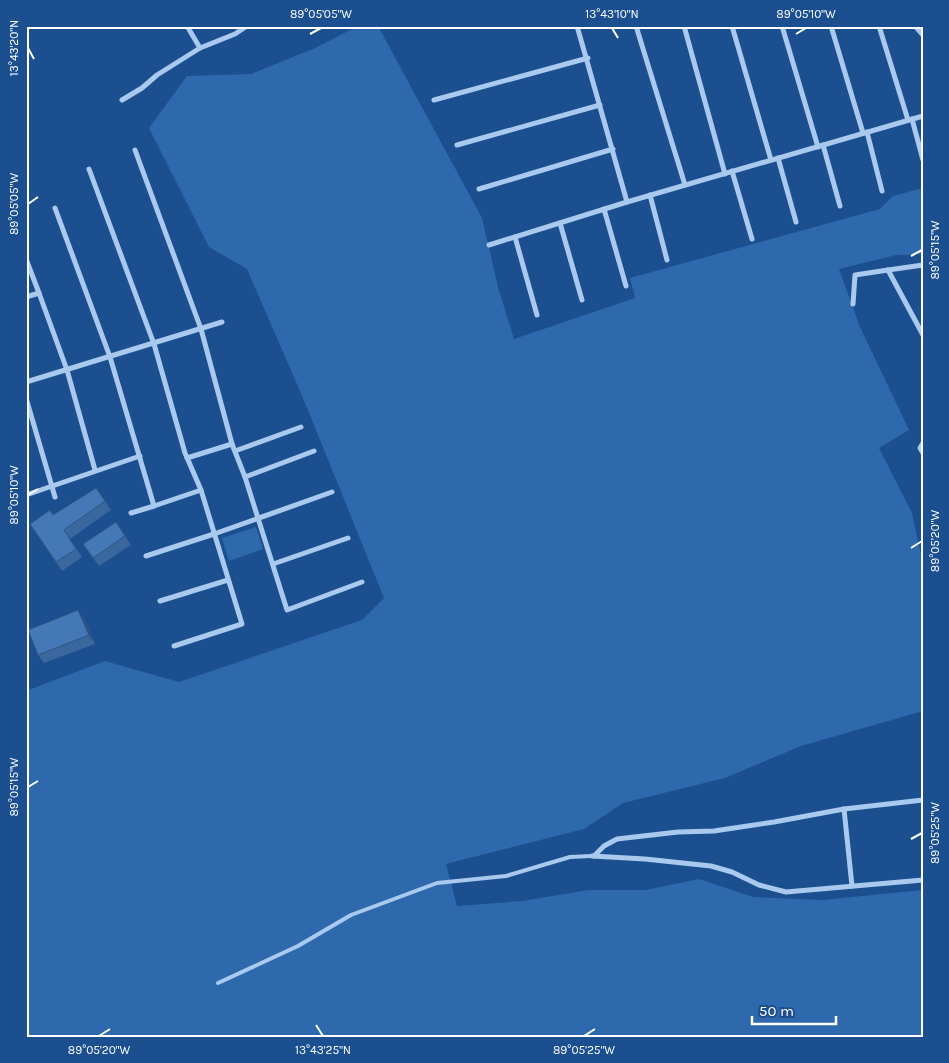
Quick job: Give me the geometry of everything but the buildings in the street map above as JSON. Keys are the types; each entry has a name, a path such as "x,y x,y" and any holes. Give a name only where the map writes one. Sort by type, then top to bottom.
{"street":[{"path":"187,26 200,48"},
{"path":"122,100 142,88 156,75 200,48 235,34 247,26"},
{"path":"577,26 588,58 627,202"},
{"path":"636,26 684,185"},
{"path":"684,26 725,174"},
{"path":"732,26 771,160"},
{"path":"782,26 840,206"},
{"path":"831,26 882,191"},
{"path":"879,26 923,160"},
{"path":"915,26 923,36"},
{"path":"434,100 588,58"},
{"path":"457,145 600,105"},
{"path":"489,245 684,185 923,116"},
{"path":"479,190 613,149"},
{"path":"135,150 201,329 232,444 245,477 287,610 362,582"},
{"path":"778,158 796,222"},
{"path":"89,169 154,344 186,456 201,490 242,624 174,646"},
{"path":"732,172 752,239"},
{"path":"650,196 667,260"},
{"path":"55,208 110,357 154,506"},
{"path":"604,209 626,286"},
{"path":"560,223 582,300"},
{"path":"515,237 537,315"},
{"path":"26,259 67,370 95,470"},
{"path":"853,304 855,275 923,266"},
{"path":"888,270 923,335"},
{"path":"26,297 39,293"},
{"path":"26,382 222,322"},
{"path":"26,398 55,497"},
{"path":"235,451 301,427"},
{"path":"923,443 920,448 923,454"},
{"path":"186,456 232,444"},
{"path":"245,477 314,451"},
{"path":"26,495 140,456"},
{"path":"131,513 201,490"},
{"path":"146,556 332,492"},
{"path":"273,564 348,538"},
{"path":"160,601 228,580"},
{"path":"592,856 604,846 617,839 678,832 714,831 844,810 923,800"},
{"path":"844,810 852,886"},
{"path":"592,856 711,866 732,872 759,885 786,892 923,880"}],"lane":[{"path":"218,982 298,946 351,915 436,883 506,876 570,857 592,856"}],"shaded area":[{"path":"358,26 378,26 482,218 498,287 514,339 635,298 630,278 880,209 893,196 923,188 923,254 896,255 839,269 860,327 909,430 879,448 912,513 923,564 923,711 801,746 725,778 623,803 584,829 446,864 457,906 522,901 588,890 646,890 699,879 753,897 822,900 923,890 923,1037 26,1037 26,691 105,661 179,682 362,620 384,598 303,398 247,269 209,247 149,128 187,76 251,74 315,48"},
{"path":"256,527 263,549 229,561 222,538"}]}
